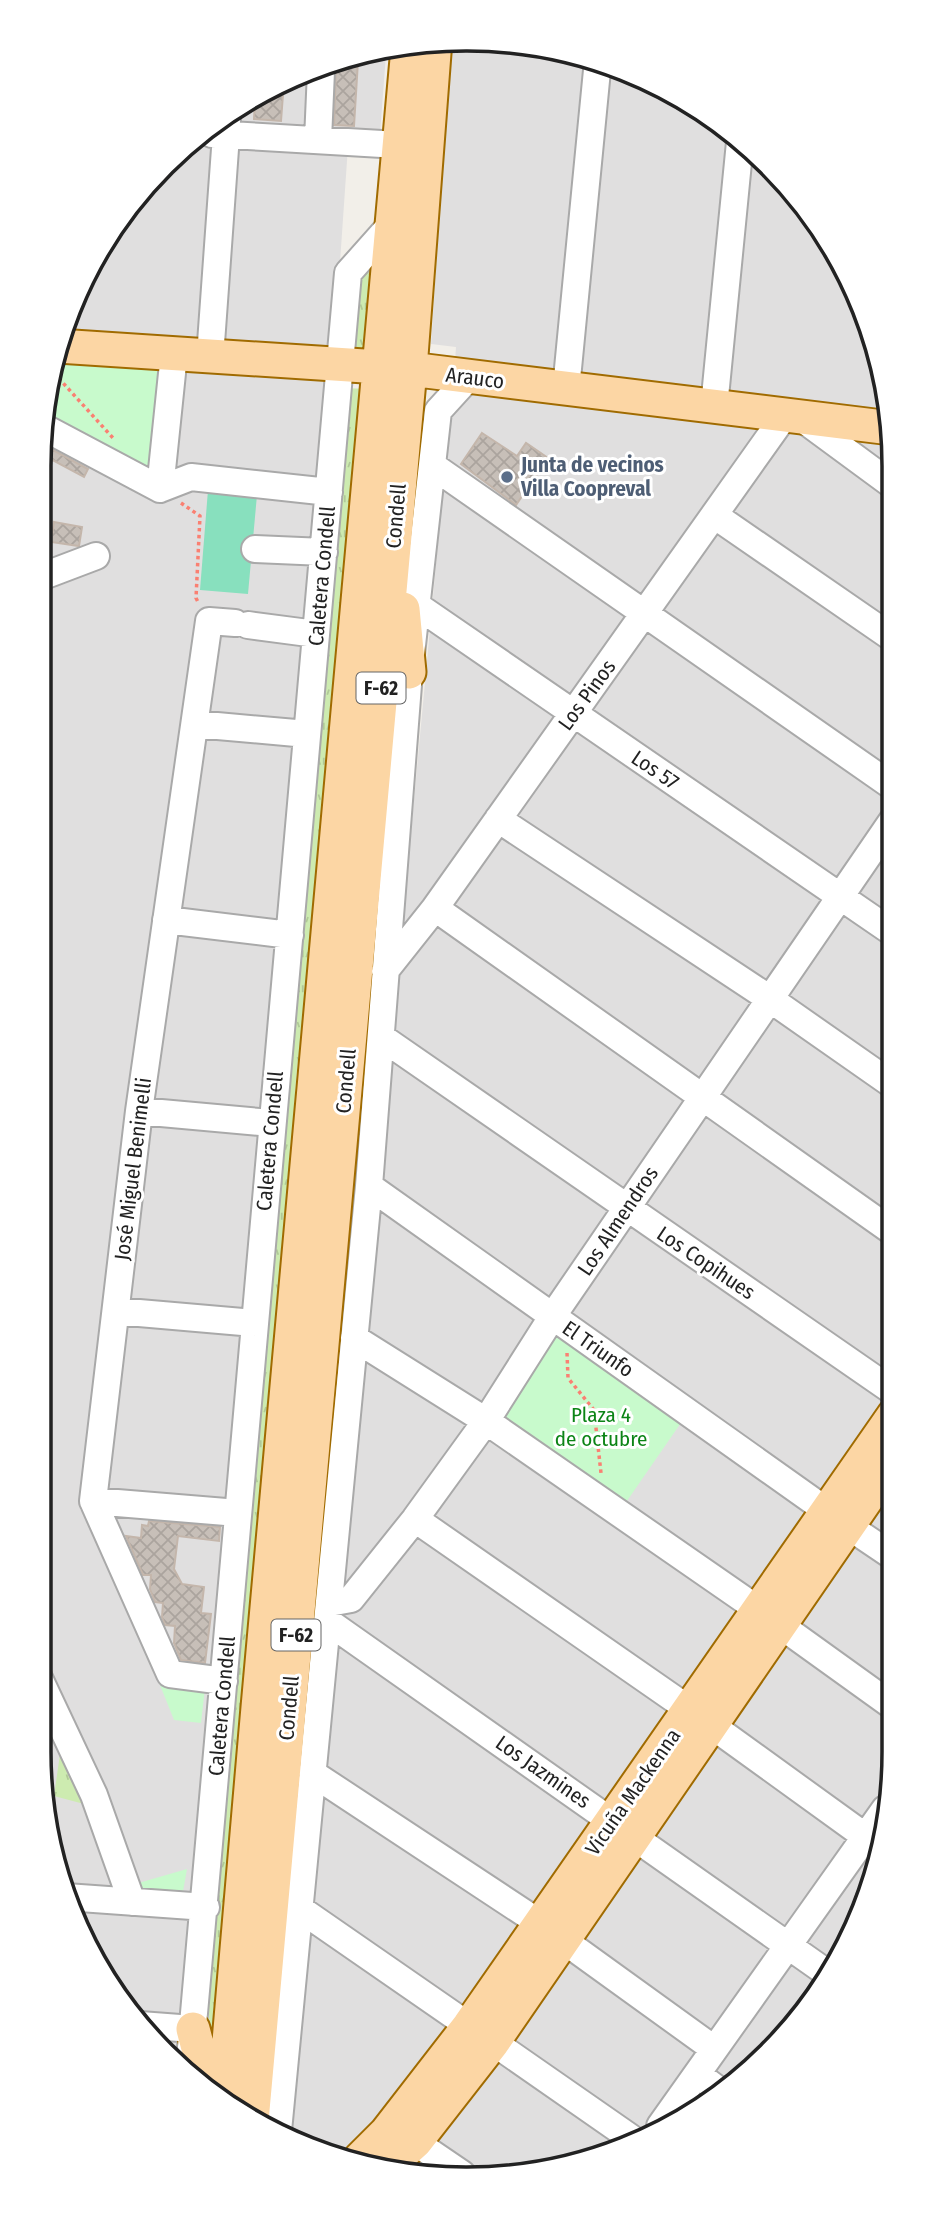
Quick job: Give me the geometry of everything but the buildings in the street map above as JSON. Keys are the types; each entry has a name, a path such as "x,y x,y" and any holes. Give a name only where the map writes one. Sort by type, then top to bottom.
{"main road":[{"name":"Condell","path":"225,2089 308,1126 394,369 433,52"},
{"name":"Condell","path":"253,2108 396,525 389,227 407,55"},
{"name":"Arauco","path":"69,347 394,369 792,416 880,421"},
{"path":"396,525 409,673"},
{"name":"Vicuña Mackenna","path":"394,2161 415,2142 481,2034 837,1519 882,1437"},
{"name":"Vicuña Mackenna","path":"837,1519 882,1472"},
{"path":"193,2029 205,2075"},
{"name":"Vicuña Mackenna","path":"365,2154 481,2034"},
{"path":"402,2162 415,2142"}],"street":[{"path":"566,388 597,72"},
{"path":"318,140 321,77"},
{"path":"223,130 398,145"},
{"path":"211,356 222,131"},
{"path":"714,407 739,152"},
{"name":"Caletera Condell","path":"189,2061 205,1907 271,1123 348,273 389,227"},
{"path":"160,489 174,354"},
{"path":"279,2122 369,1186 409,673 438,411 469,377"},
{"path":"792,416 882,478"},
{"name":"Los Pinos","path":"385,971 435,908 714,515 792,416"},
{"path":"53,432 160,489 191,477 329,492"},
{"path":"433,466 882,779"},
{"path":"714,515 882,631"},
{"path":"255,549 324,552"},
{"path":"51,573 96,556"},
{"name":"Los 57","path":"418,607 882,925"},
{"path":"231,623 316,634"},
{"name":"José Miguel Benimelli","path":"93,1501 139,1111 195,724 231,623"},
{"path":"195,724 307,734"},
{"path":"498,819 770,999 882,1077"},
{"name":"Los Almendros","path":"328,1612 351,1599 415,1519 559,1322 626,1209 882,835"},
{"path":"435,908 882,1224"},
{"path":"166,920 290,935"},
{"name":"Los Copihues","path":"381,1037 882,1384"},
{"path":"139,1111 271,1123"},
{"name":"El Triunfo","path":"369,1186 882,1550"},
{"path":"116,1311 254,1323"},
{"path":"354,1338 486,1421 882,1698"},
{"path":"225,1681 170,1674 93,1501 238,1513"},
{"path":"415,1519 701,1717 876,1821"},
{"name":"Los Jazmines","path":"328,1612 821,1969"},
{"path":"51,1704 94,1795 132,1902"},
{"path":"312,1773 552,1932 714,2049"},
{"path":"668,2115 787,1945 875,1826"},
{"path":"80,1904 132,1902 205,1907"},
{"path":"300,1909 627,2135"},
{"path":"154,2026 193,2029"},
{"path":"697,2074 713,2086"},
{"path":"415,2142 451,2166"}],"path":[{"path":"60,380 116,440"},
{"path":"160,489 200,516 196,598 231,623"},
{"path":"559,1322 568,1378 594,1410 602,1465 597,1498"}],"shaded area":[{"path":"450,52 521,54 574,65 626,82 697,121 741,154 796,213 827,259 851,307 860,333 879,412 882,466 882,1751 879,1806 868,1859 851,1911 812,1982 779,2026 720,2081 674,2112 626,2136 600,2145 521,2164 466,2167 412,2164 385,2159 333,2145 290,2128 455,361 456,347 431,344"},
{"path":"386,59 380,134 349,132 334,349 193,2065 154,2026 106,1959 82,1911 73,1885 54,1806 51,1751 51,466 54,412 65,359 82,307 106,259 154,192 192,154 259,106 307,82"}],"green space":[{"path":"378,247 369,355 347,353 353,277"},
{"path":"66,355 154,365 162,375 155,462 148,471 53,429"},
{"path":"344,388 368,389 356,423 309,1007 297,1070 294,1112 295,1176 215,2073 208,2009"},
{"path":"208,490 257,495 248,594 200,590"},
{"name":"Plaza 4 de octubre","path":"551,1325 685,1417 620,1511 491,1417"},
{"path":"158,1680 205,1688 201,1723 174,1720"},
{"path":"60,1754 84,1804 54,1796"},
{"path":"187,1869 182,1897 136,1892 135,1884"}],"place":[{"name":"Junta de vecinos Villa Coopreval","path":"507,477"}]}
